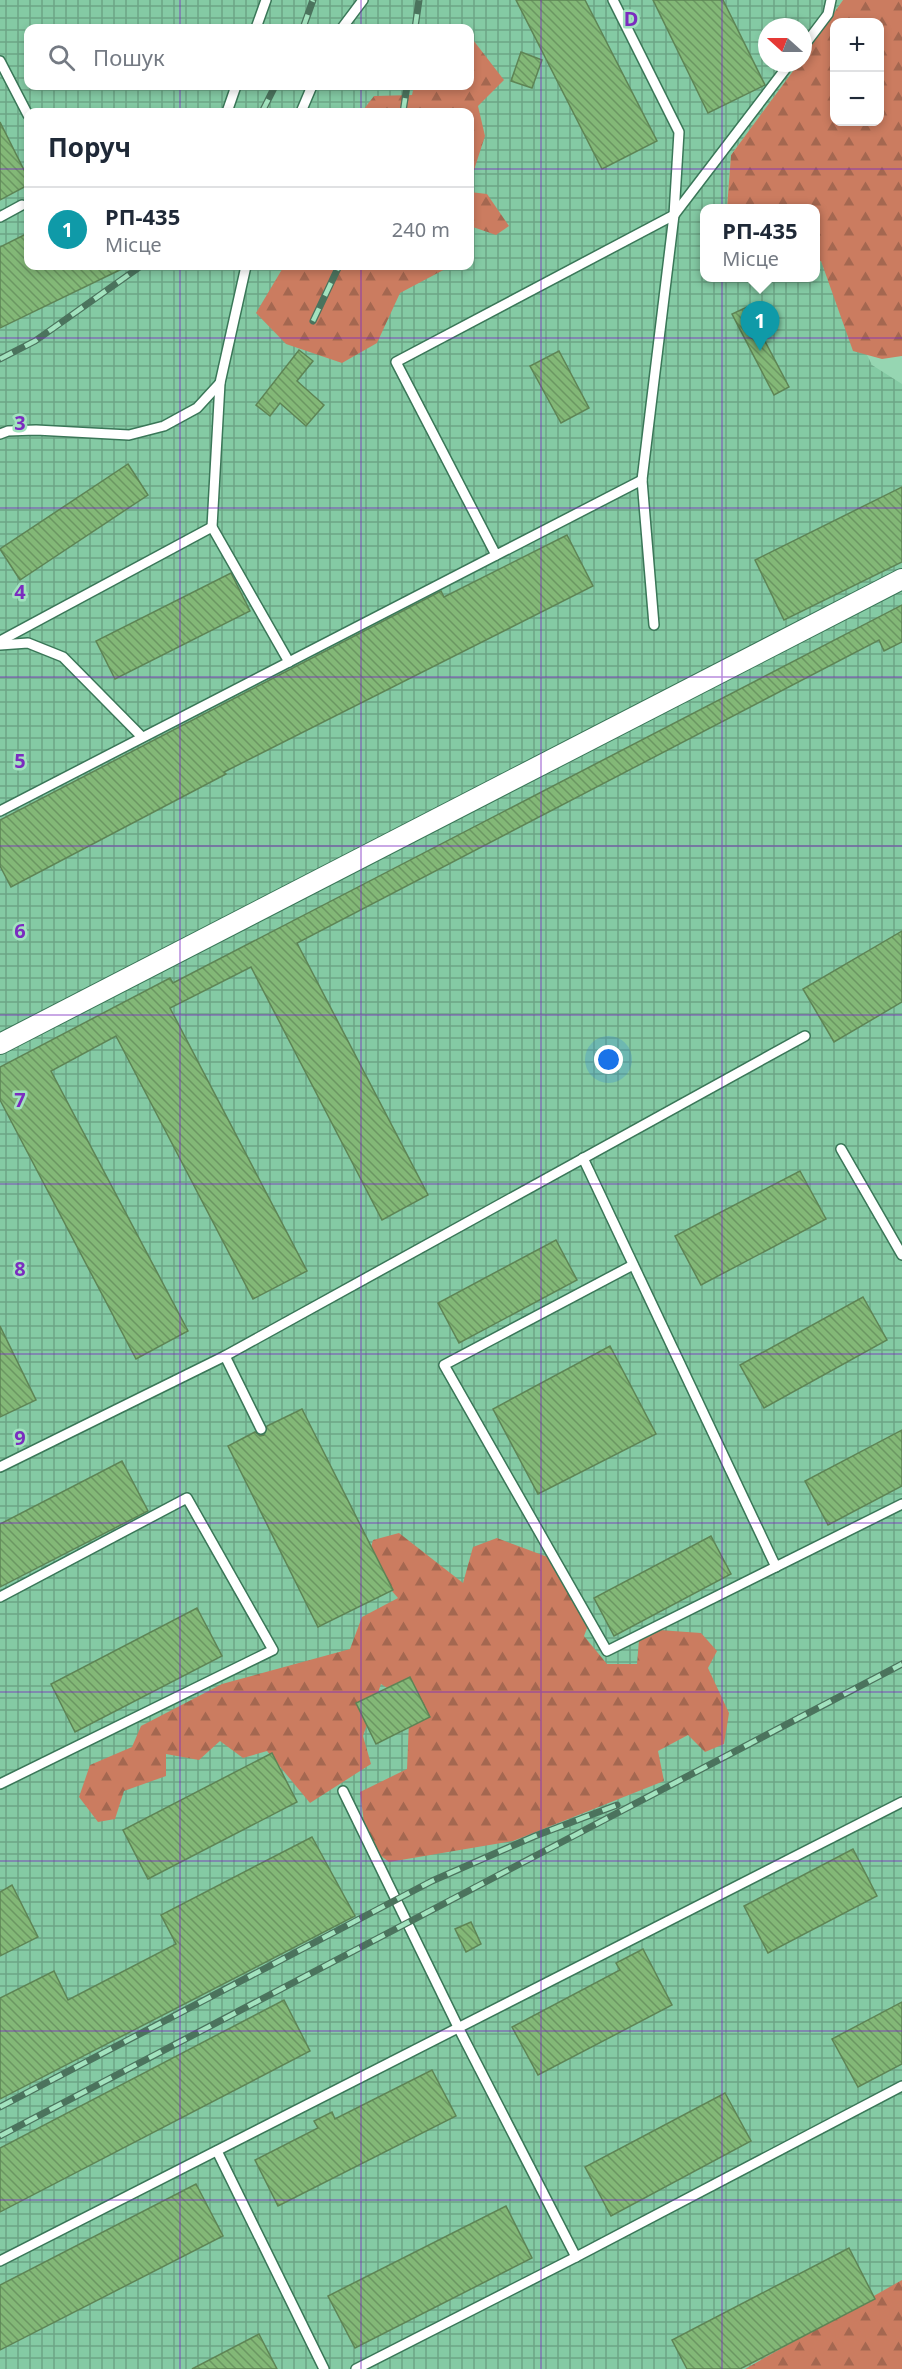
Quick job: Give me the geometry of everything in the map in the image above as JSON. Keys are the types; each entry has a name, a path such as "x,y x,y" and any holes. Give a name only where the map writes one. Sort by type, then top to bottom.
{"street":[{"path":"0,1044 902,579"}],"lane":[{"path":"257,24 266,0"},
{"path":"345,24 363,0"},
{"path":"613,0 679,132 674,215 642,480 654,625"},
{"path":"812,34 828,14 831,0"},
{"path":"0,62 24,108"},
{"path":"496,555 396,362 674,215 783,72"},
{"path":"228,108 235,90"},
{"path":"303,108 310,90"},
{"path":"0,217 22,205"},
{"path":"245,270 220,383 212,527 289,662"},
{"path":"0,434 8,430 36,430 129,435 164,426 197,408 220,383"},
{"path":"0,811 642,480"},
{"path":"0,643 212,527"},
{"path":"0,643 28,643 63,657 142,738"},
{"path":"0,1467 225,1356 805,1036"},
{"path":"841,1149 902,1255"},
{"path":"583,1158 776,1567"},
{"path":"633,1265 444,1365 607,1651 902,1504"},
{"path":"225,1356 261,1429"},
{"path":"0,1597 187,1498 273,1650 1,1782"},
{"path":"343,1791 459,2029 576,2257"},
{"path":"0,2261 902,1802"},
{"path":"356,2369 576,2257 902,2086"},
{"path":"217,2151 324,2369"}],"shaded area":[{"path":"0,0 843,0 812,44 812,18 758,18 758,72 792,72 731,155 727,204 700,204 700,282 820,282 821,261 872,365 902,384 902,2369 0,2369"}],"green space":[{"path":"843,0 902,0 902,356 882,359 853,351 820,261 820,204 727,204 731,155 792,72 812,72 812,44 830,19 830,126 884,126 884,18 830,18"},
{"path":"474,41 504,80 478,106 485,136 474,170 474,108 365,108 374,96 412,95 413,90 474,90"},
{"path":"474,192 487,194 509,226 496,235 474,227"},
{"path":"282,270 443,270 400,293 377,343 342,363 286,344 256,313"},
{"path":"399,1533 463,1583 473,1547 497,1538 553,1559 592,1615 584,1636 607,1664 637,1664 639,1640 659,1630 701,1633 717,1651 708,1668 729,1713 724,1744 705,1752 688,1735 658,1751 664,1781 513,1841 389,1862 367,1845 360,1792 407,1769 409,1722 421,1710 381,1684 363,1736 371,1764 310,1803 267,1751 243,1758 220,1741 199,1760 166,1754 166,1776 124,1791 115,1819 98,1822 79,1797 90,1765 132,1747 141,1726 222,1684 350,1649 362,1617 398,1598 367,1562 373,1540"},
{"path":"902,2280 902,2369 745,2369"}],"building":[{"path":"516,0 585,0 657,141 602,169"},
{"path":"653,0 723,0 765,85 708,113"},
{"path":"521,52 542,60 532,88 511,81"},
{"path":"0,122 24,170 24,187 0,200"},
{"path":"24,235 24,270 120,270 0,328 0,247"},
{"path":"747,307 789,387 774,395 732,314"},
{"path":"299,350 313,361 297,381 324,405 306,426 280,403 270,416 256,405"},
{"path":"559,351 589,408 561,423 530,366"},
{"path":"128,464 148,495 20,580 0,549"},
{"path":"902,487 902,562 784,620 755,560"},
{"path":"567,535 593,586 224,772 226,774 11,887 0,866 0,820 441,591 444,597"},
{"path":"231,573 250,611 115,679 96,641"},
{"path":"902,605 902,642 884,651 879,640 297,943 428,1195 382,1220 251,967 170,1008 307,1271 253,1299 116,1036 51,1071 188,1331 136,1359 0,1100 0,1067 170,978 173,983"},
{"path":"902,931 902,1002 834,1042 803,989"},
{"path":"800,1171 826,1219 701,1285 675,1236"},
{"path":"556,1240 577,1280 459,1343 438,1303"},
{"path":"863,1297 887,1340 764,1408 740,1365"},
{"path":"0,1326 36,1400 0,1417"},
{"path":"610,1346 656,1434 538,1494 493,1409"},
{"path":"302,1409 393,1590 318,1627 228,1446 255,1432 260,1436 264,1435 267,1426"},
{"path":"902,1430 902,1486 828,1525 805,1481"},
{"path":"122,1461 148,1511 0,1587 0,1524"},
{"path":"711,1536 731,1574 614,1636 594,1598"},
{"path":"197,1608 222,1656 75,1732 51,1684"},
{"path":"410,1677 430,1717 376,1744 356,1703"},
{"path":"272,1753 297,1802 148,1879 123,1830"},
{"path":"312,1837 355,1916 0,2099 0,1998 54,1971 68,2000 176,1944 161,1915"},
{"path":"853,1849 877,1896 768,1953 744,1906"},
{"path":"12,1885 38,1937 0,1956 0,1892"},
{"path":"471,1922 481,1944 466,1952 455,1929"},
{"path":"643,1949 672,2005 538,2075 512,2027 620,1970 616,1963"},
{"path":"284,2000 310,2051 0,2212 0,2148"},
{"path":"902,2002 902,2064 858,2087 832,2039"},
{"path":"432,2070 456,2116 278,2206 255,2160 318,2128 314,2121 332,2112 335,2119"},
{"path":"725,2093 751,2141 611,2216 585,2167"},
{"path":"196,2184 223,2236 0,2350 0,2285"},
{"path":"506,2206 532,2258 355,2348 328,2296"},
{"path":"849,2248 875,2299 740,2369 687,2369 672,2340"},
{"path":"259,2334 277,2369 192,2369"}],"railway":[{"path":"304,24 313,0"},
{"path":"416,24 419,0"},
{"path":"264,108 273,90"},
{"path":"404,108 406,90"},
{"path":"0,359 35,341 135,270"},
{"path":"313,321 337,270"},
{"path":"0,2136 902,1664"},
{"path":"0,2107 432,1881 535,1836 617,1805"}],"place":[{"name":"РП-435","path":"760,351"}]}
